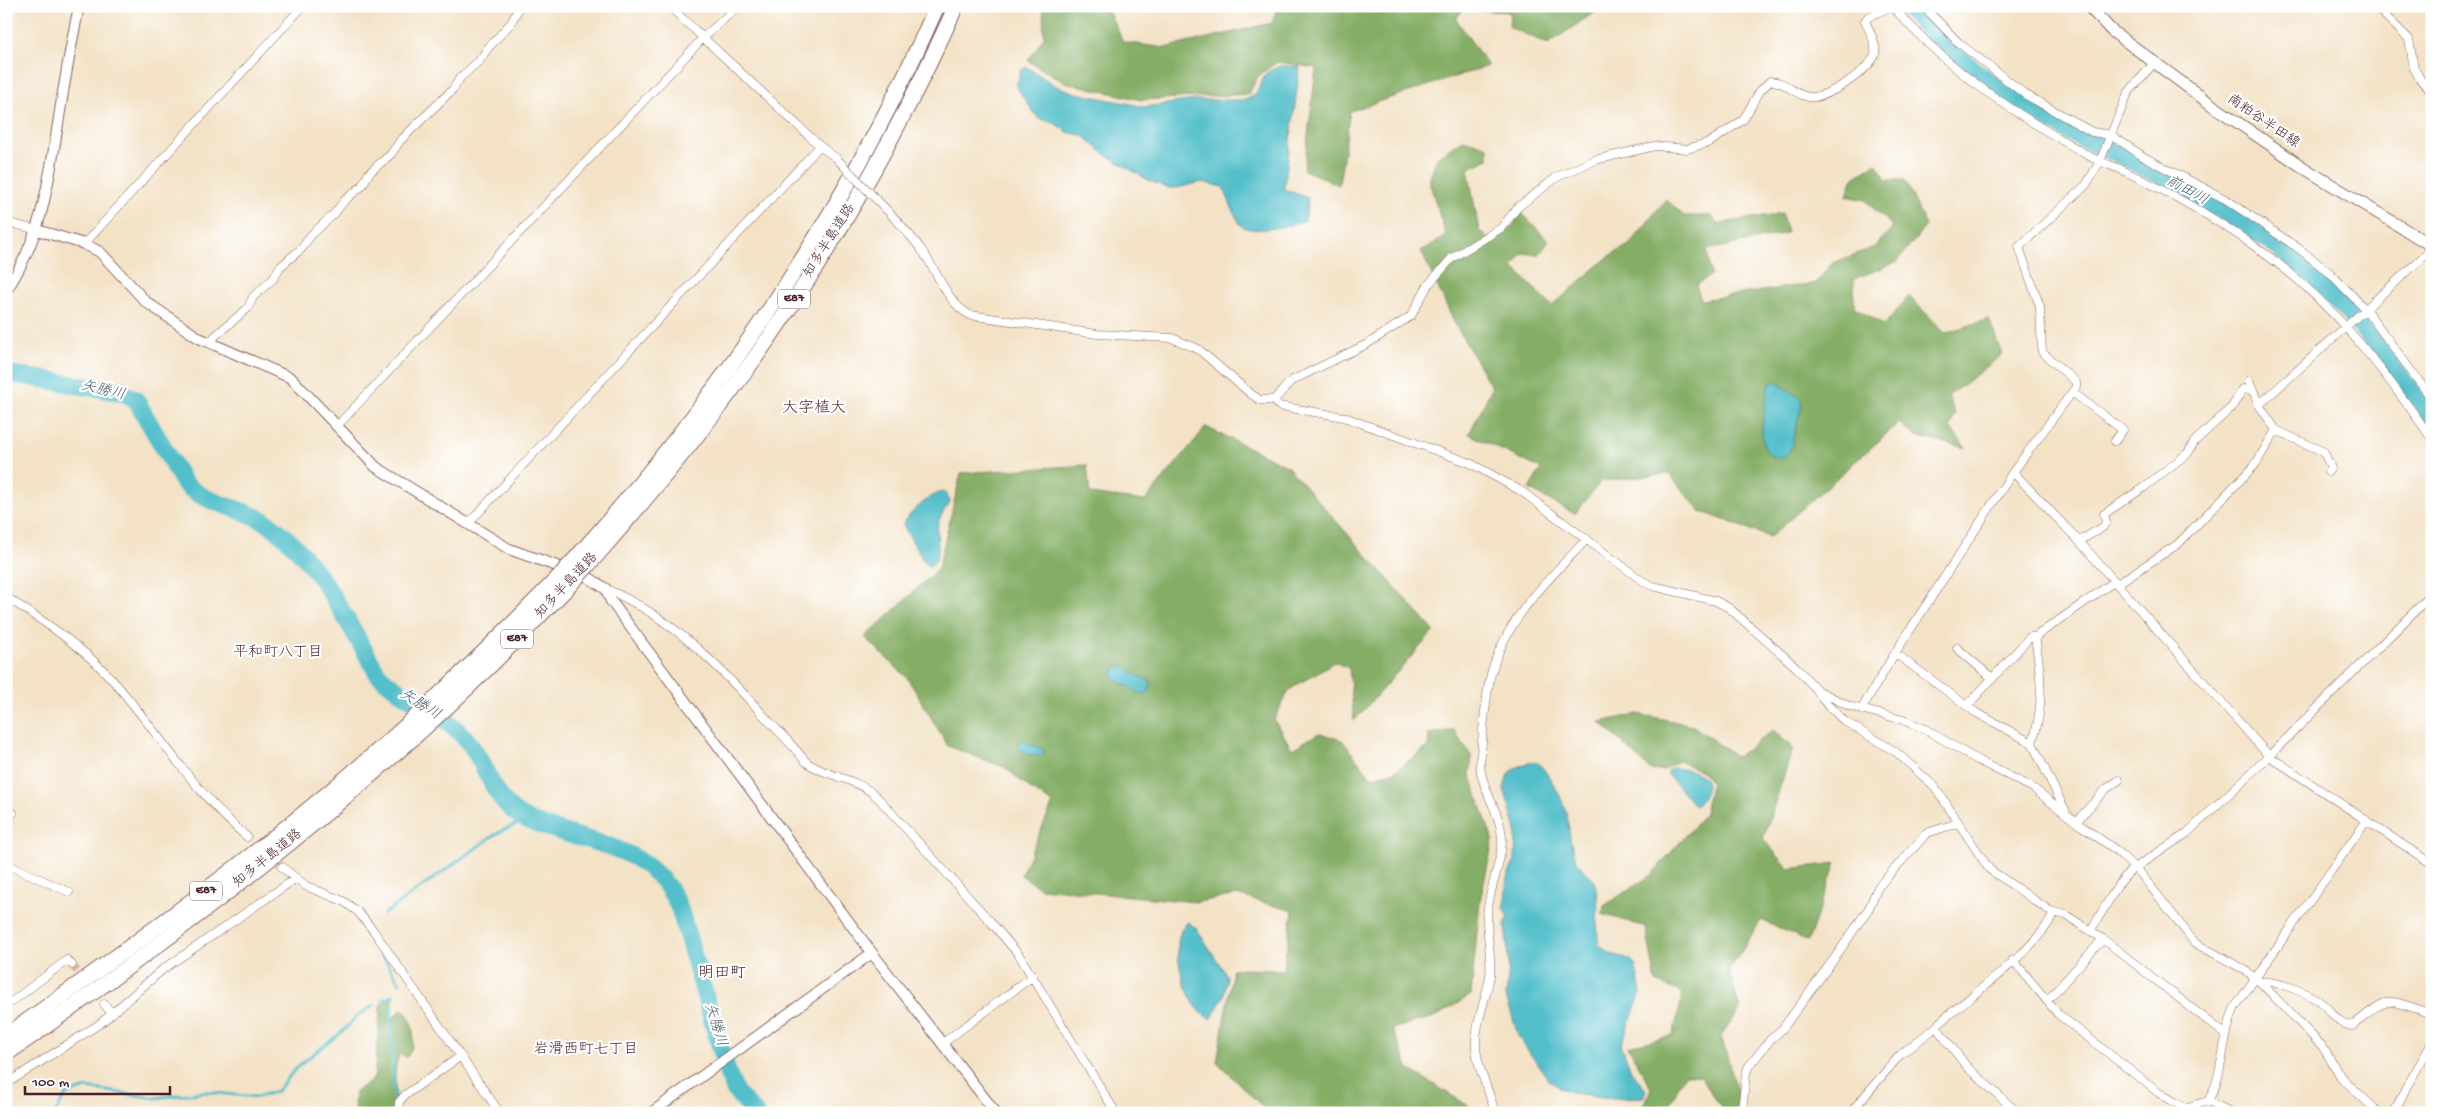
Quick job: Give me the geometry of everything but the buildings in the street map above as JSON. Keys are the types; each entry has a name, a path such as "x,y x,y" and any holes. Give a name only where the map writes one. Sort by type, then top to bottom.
{"highway":[{"name":"知多半島道路","path":"583,560 626,502 683,432 788,284 864,158 937,6"},
{"name":"知多半島道路","path":"6,1054 138,961 277,853 462,683 560,586 694,439 748,367 799,290 875,166 956,6"},
{"name":"知多半島道路","path":"6,1036 201,894 402,738"},
{"path":"6,1064 133,974 138,961"}],"main road":[{"name":"南粕谷半田線","path":"2088,6 2112,32 2153,64 2304,168 2432,248"}],"street":[{"path":"6,291 25,260 37,230 47,192 79,6"},
{"path":"84,244 303,6"},
{"path":"211,344 215,336 248,308 253,297 273,279 280,267 302,248 311,235 334,214 344,201 362,186 369,173 391,154 400,141 453,89 460,78 480,60 488,48 511,23 520,6"},
{"path":"669,6 820,146 836,158 873,196 919,247 937,272 951,301 958,308 970,315 1097,334 1172,338 1198,349 1260,400 1274,400 1291,381 1367,344 1411,316 1428,284 1452,258 1501,228 1518,207 1557,177 1595,160 1655,146 1671,149 1688,149 1710,142 1743,120 1760,91 1770,81 1784,84 1810,98 1820,97 1842,86 1867,66 1875,54 1875,46 1865,21 1868,16 1892,6 1935,52 1967,79 2010,109 2100,161 2134,175 2221,224 2258,248 2319,297 2347,327 2375,360 2432,439"},
{"path":"337,426 702,38 738,6"},
{"path":"1923,6 1959,44 2026,95 2092,132 2111,135 2144,158 2227,200 2298,248 2330,273 2364,312 2432,399"},
{"path":"2375,6 2409,39 2414,68 2420,79 2432,93"},
{"path":"1861,710 1895,653 2013,472 2076,387 2076,382 2042,352 2040,307 2019,246 2086,185 2100,161 2128,93 2153,64"},
{"path":"468,524 820,146"},
{"path":"6,222 84,244 100,252 146,302 211,344 291,378 376,467 509,549 588,578 665,624 738,686 806,762 815,768 868,788 990,921 1033,976 1116,1113"},
{"path":"2259,405 2364,312 2432,248"},
{"path":"2079,541 2103,527 2106,522 2104,514 2143,488 2188,453 2194,442 2232,407 2243,389 2250,385 2259,405 2276,430 2324,452 2331,468 2328,472"},
{"path":"2072,392 2123,430 2115,441"},
{"path":"1274,400 1279,406 1344,417 1369,425 1470,463 1500,477 1521,491 1644,582 1653,586 1716,601 1729,608 1795,666 1817,690 1823,700 1844,721 1896,752 1935,787 1989,869 2055,912 2066,915 2104,939 2225,1034"},
{"path":"1967,706 2030,637 2035,637 2116,582 2178,544 2255,465 2276,430"},
{"path":"2013,472 2116,582 2269,756 2432,864"},
{"path":"1495,1113 1476,1049 1479,1022 1490,973 1487,920 1490,894 1501,856 1502,839 1497,814 1484,788 1480,765 1491,675 1499,650 1519,614 1532,597 1587,539"},
{"path":"2432,554 2432,559"},
{"path":"606,589 611,601 872,953 996,1113"},
{"path":"2090,930 2118,885 2136,868 2165,846 2186,834 2269,756 2432,594"},
{"path":"6,596 66,637 97,664 121,690 208,800 247,837"},
{"path":"2032,743 2040,716 2041,701 2041,674 2035,637"},
{"path":"1957,648 1992,678"},
{"path":"1895,653 1967,706 2032,743 2055,795 2069,816"},
{"path":"1817,690 1861,710 1903,720 1925,729 1979,761 2033,788 2076,822 2116,850 2136,868 2195,943 2245,970 2257,980 2322,1046 2341,1077 2379,1113"},
{"path":"2076,822 2106,790 2119,780"},
{"path":"6,807 13,813 6,821"},
{"path":"2013,960 2058,1014 2100,1044 2133,1074 2159,1093 2184,1110 2208,1101 2216,1087 2225,1034 2235,1007 2257,980 2366,820"},
{"path":"1742,1113 1746,1073 1749,1066 1782,1028 1834,959 1869,908 1878,887 1926,832 1958,823"},
{"path":"6,864 69,892"},
{"path":"282,867 306,886 343,901 357,911 373,930 500,1113"},
{"path":"6,1084 77,1039 112,1014 162,970 295,879"},
{"path":"1850,1113 1900,1055 1936,1027 2013,960 2039,936 2055,912"},
{"path":"2047,1001 2104,939"},
{"path":"651,1113 872,953"},
{"path":"6,1006 66,960 72,965"},
{"path":"943,1043 1033,976"},
{"path":"2257,980 2269,980 2318,1000 2342,1025 2352,1026 2380,1004 2392,1000 2432,1014"},
{"path":"104,1004 112,1014"},
{"path":"1936,1027 1967,1068 2018,1113"},
{"path":"2394,1113 2432,1043"},
{"path":"398,1113 399,1102 405,1095 461,1056"},
{"path":"2208,1101 2233,1113"}],"green space":[{"path":"1043,6 1106,6 1123,42 1165,48 1272,23 1278,6 1604,6 1548,44 1509,27 1510,12 1463,9 1456,19 1488,66 1350,111 1339,185 1304,170 1316,68 1277,62 1258,76 1249,94 1141,100 1064,82 1028,61 1044,37"},
{"path":"1464,139 1488,147 1488,159 1468,169 1479,231 1491,240 1513,226 1521,212 1549,241 1539,255 1523,253 1513,267 1552,306 1608,257 1629,245 1666,199 1684,216 1712,216 1717,224 1782,213 1787,233 1707,250 1711,275 1696,285 1701,300 1816,283 1832,263 1875,247 1893,227 1865,200 1847,196 1852,179 1876,163 1887,180 1905,180 1926,226 1897,262 1854,279 1854,307 1884,325 1909,296 1945,333 1989,319 2002,355 1948,396 1955,414 1950,428 1966,448 1915,436 1899,423 1770,537 1700,511 1669,474 1601,481 1575,514 1529,489 1541,469 1469,434 1492,388 1456,326 1421,251 1446,236 1429,181 1437,157"},
{"path":"1206,427 1287,466 1434,631 1354,721 1349,668 1334,662 1289,690 1274,720 1292,749 1319,733 1342,740 1371,777 1393,772 1428,747 1429,734 1454,730 1472,757 1470,774 1493,841 1480,901 1471,995 1437,1016 1392,1029 1409,1069 1480,1113 1269,1113 1217,1062 1233,969 1283,970 1293,911 1237,895 1197,902 1040,888 1021,875 1053,803 1032,790 1004,767 948,746 908,679 865,637 938,569 961,473 1087,465 1090,494 1145,501"},
{"path":"1638,714 1692,725 1737,757 1773,730 1793,748 1763,839 1789,869 1836,863 1808,941 1761,920 1729,971 1740,1010 1721,1036 1739,1097 1735,1113 1725,1113 1700,1076 1685,1074 1665,1113 1652,1113 1643,1108 1651,1088 1628,1046 1673,1036 1683,993 1656,982 1646,927 1602,914 1604,906 1651,875 1705,814 1712,783 1702,771 1678,761 1664,770 1652,771 1600,722"},
{"path":"388,997 392,999 390,1020 402,1009 410,1019 413,1032 410,1052 407,1057 400,1054 397,1060 395,1083 397,1113 354,1113 355,1092 374,1078 381,1004"}],"water":[{"path":"1280,66 1300,67 1284,189 1308,198 1305,221 1281,227 1261,229 1252,229 1240,224 1223,187 1202,182 1177,188 1167,188 1148,180 1103,153 1084,136 1067,132 1056,124 1038,118 1016,87 1021,70 1027,67 1056,86 1076,93 1145,107 1195,100 1245,100 1255,95 1266,73"},
{"path":"1775,381 1801,399 1802,404 1790,451 1784,458 1773,456 1766,450 1763,441 1763,418 1769,385"},
{"path":"943,492 947,494 950,502 941,515 938,524 938,553 934,563 929,566 926,565 903,525 920,505 932,496"},
{"path":"1118,666 1122,666 1151,683 1149,692 1141,694 1114,678 1112,674"},
{"path":"1021,740 1043,749 1044,754 1033,756 1024,752 1018,747 1018,742"},
{"path":"1538,762 1558,792 1566,812 1574,854 1581,867 1595,884 1598,901 1597,930 1599,945 1611,954 1630,959 1635,964 1641,993 1621,1044 1631,1071 1646,1090 1643,1097 1610,1098 1574,1093 1560,1088 1549,1080 1519,1038 1506,997 1509,966 1505,924 1508,918 1504,909 1507,878 1515,860 1516,830 1504,789 1508,774 1519,766"},
{"path":"1671,768 1689,770 1703,776 1707,788 1697,805 1694,805 1668,775 1668,771"},
{"path":"1188,922 1197,929 1227,976 1224,996 1211,1019 1202,1013 1194,1003 1187,989 1178,958 1178,943 1181,930"}],"waterway":[{"name":"前田川","path":"1906,6 1962,60 2004,92 2078,136 2124,157 2199,197 2263,237 2288,256 2312,276 2355,320 2432,418"},
{"name":"矢勝川","path":"6,373 124,393 136,400 184,483 204,497 261,519 289,541 319,575 378,674 399,691 456,729 466,739 474,749 498,794 506,804 526,819 548,828 615,848 635,858 652,870 668,887 680,910 728,1074 735,1091 755,1113"},
{"path":"384,914 490,838 503,830 527,820"},
{"path":"369,936 400,983"},
{"path":"393,994 390,1029 395,1110"},
{"path":"382,1000 393,995"},
{"path":"55,1113 67,1094 87,1088 155,1098 205,1092 257,1097 277,1091 297,1067 343,1031 357,1016 374,1005"}],"tunnel":[{"path":"72,965 85,981"}],"district":[{"name":"大字植大","path":"814,409"},
{"name":"平和町八丁目","path":"278,653"},
{"name":"明田町","path":"722,974"},
{"name":"岩滑西町七丁目","path":"586,1050"}]}
